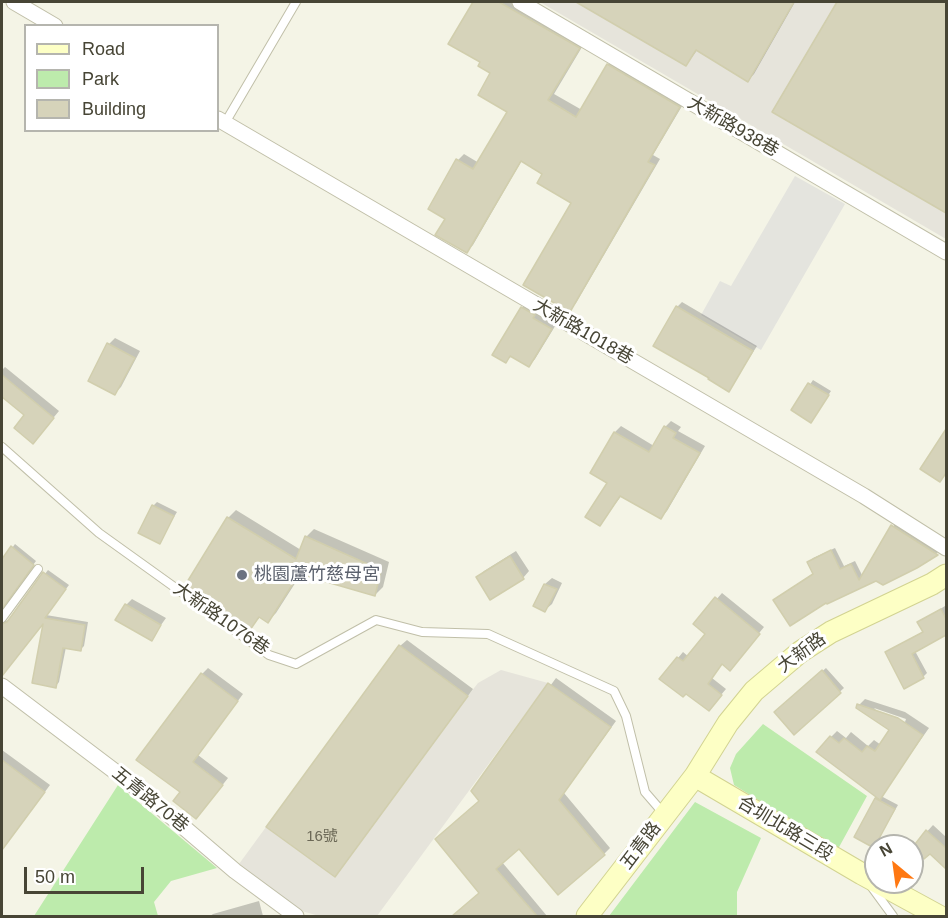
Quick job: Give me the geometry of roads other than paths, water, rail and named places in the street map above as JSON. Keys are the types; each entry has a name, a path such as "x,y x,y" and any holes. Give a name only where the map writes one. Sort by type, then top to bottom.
{"street":[{"path":"14,2 52,24"},
{"name":"大新路938巷","path":"520,2 946,252"},
{"name":"大新路1018巷","path":"221,121 864,496 946,548"},
{"name":"大新路","path":"695,776 728,723 754,691 800,652 831,632 932,584 946,575"},
{"name":"五青路70巷","path":"2,686 146,795 236,871 297,916"},
{"name":"五青路","path":"587,916 695,776"},
{"name":"合圳北路三段","path":"695,776 862,874 939,916"}],"lane":[{"path":"221,121 296,2"},
{"name":"大新路1076巷","path":"2,447 99,533 269,655 296,664 376,620 422,632 488,634 614,691 626,716 645,792 665,815"},
{"path":"2,618 38,569"},
{"path":"862,874 893,916"}],"place":[{"name":"桃園蘆竹慈母宮","path":"242,575"}]}
